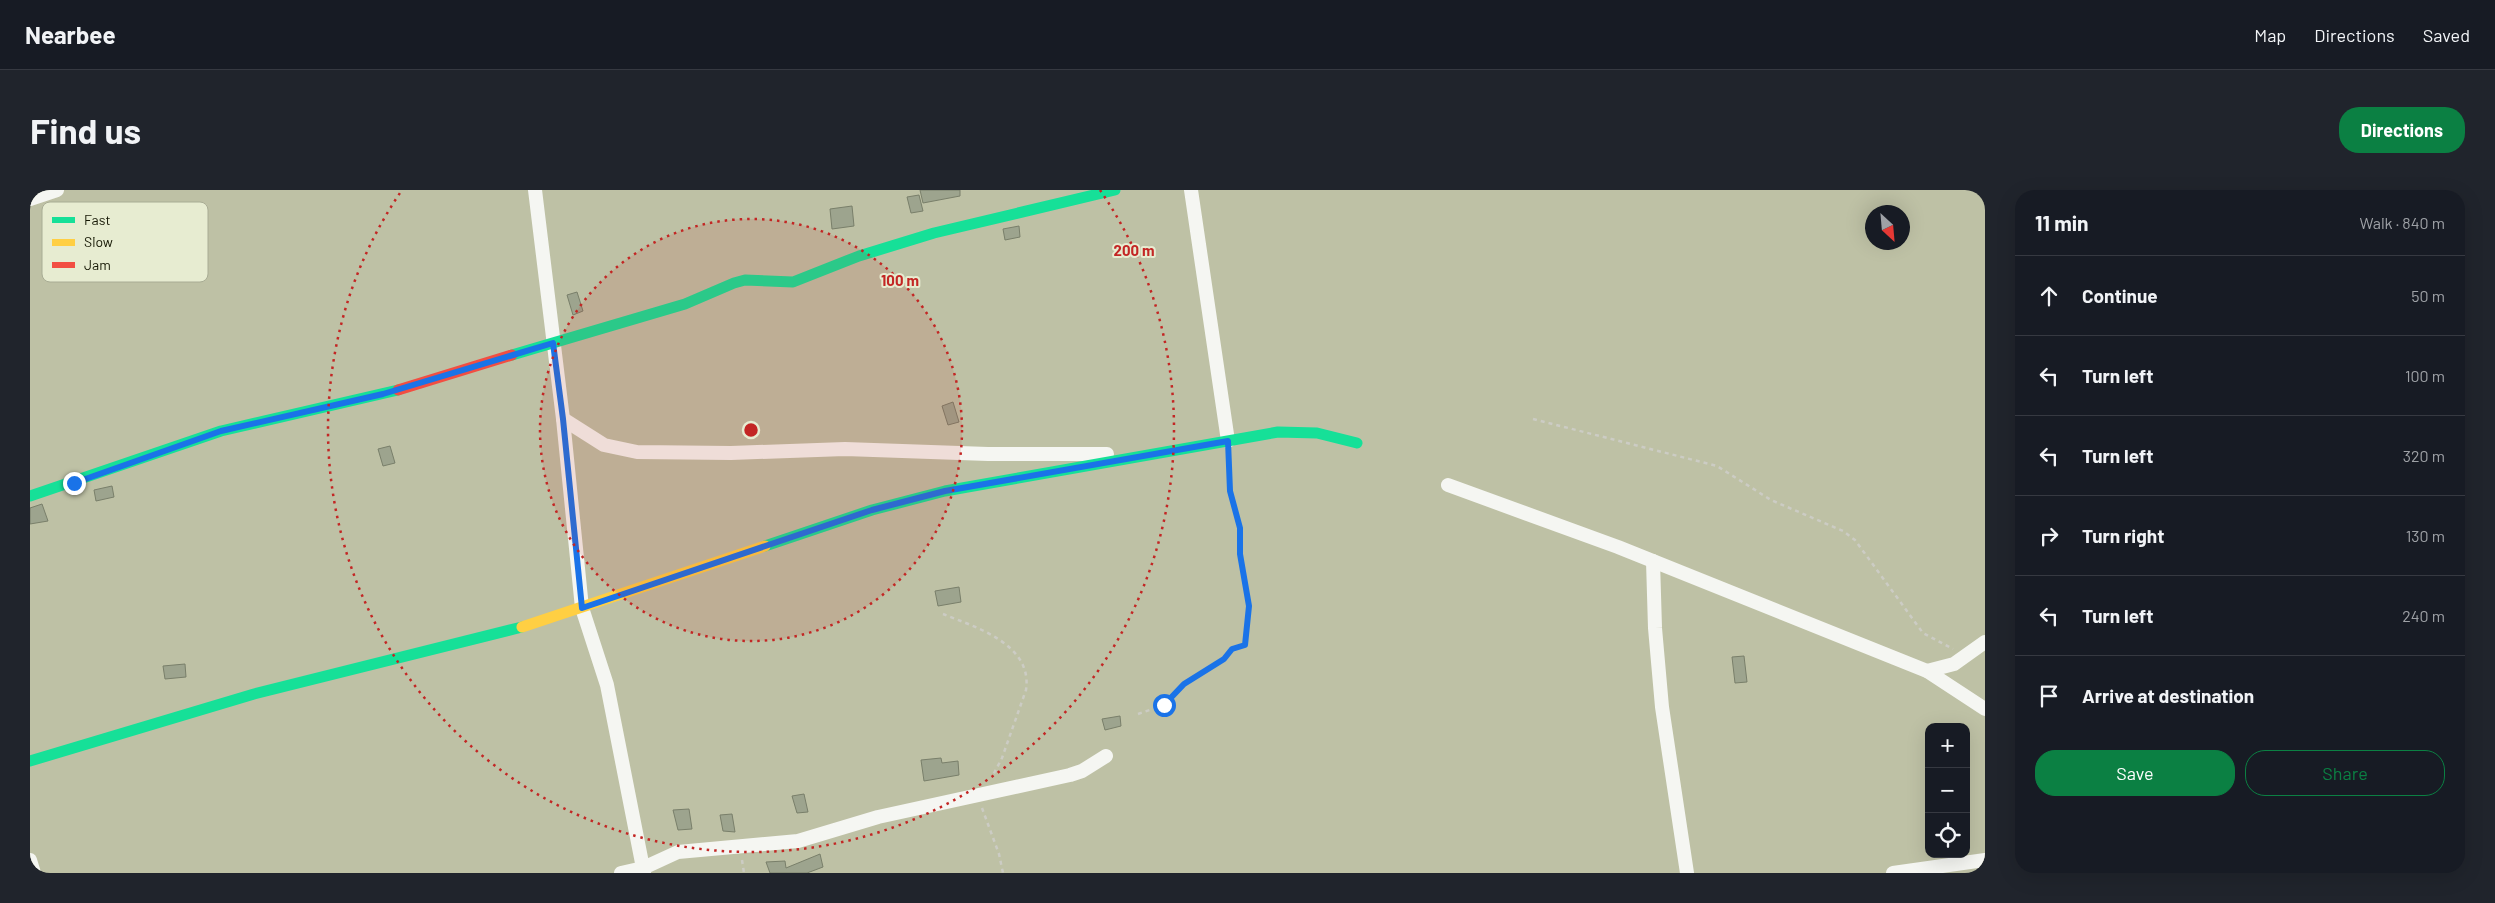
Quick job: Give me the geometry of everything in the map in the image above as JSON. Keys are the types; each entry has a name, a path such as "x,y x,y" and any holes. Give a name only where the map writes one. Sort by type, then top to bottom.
{"street":[{"path":"30,199 57,190"},
{"path":"535,190 563,419 582,608 607,685 643,871"},
{"path":"30,496 221,431 383,394 686,304 734,282 745,280 793,282 859,256 934,233 1115,190"},
{"path":"1191,190 1228,441"},
{"path":"563,419 604,445 637,452 845,449 1098,455 1212,444"},
{"path":"30,761 254,694 502,632 582,608 872,510 945,491 1294,431 1317,433 1357,443"},
{"path":"1448,485 1585,534 1927,671 1985,709"},
{"path":"1653,562 1655,628 1662,707 1687,873"},
{"path":"1927,671 1954,664 1968,656 1985,642"},
{"path":"621,873 643,871 678,852 798,841 878,817 1070,775 1082,771 1106,756"},
{"path":"30,860 34,873"},
{"path":"1893,873 1985,860"}],"path":[{"path":"1533,419 1716,466 1770,500 1843,531 1855,540 1923,633 1932,640 1968,656"},
{"path":"1138,714 1164,705 1190,680 1224,659 1232,649 1245,645 1249,606 1240,554 1240,528 1230,491 1228,441"},
{"path":"943,614 995,636 1017,656 1026,679 1026,690 1002,758 980,795 999,854 1003,873"}],"building":[{"path":"920,190 960,190 960,196 923,203"},
{"path":"919,195 923,211 911,213 907,197"},
{"path":"852,206 854,226 832,229 830,209"},
{"path":"1019,226 1020,237 1005,240 1003,229"},
{"path":"577,292 583,311 573,315 567,295"},
{"path":"953,402 959,422 948,425 942,406"},
{"path":"390,446 395,463 383,466 378,449"},
{"path":"112,486 114,497 96,501 94,490"},
{"path":"42,504 48,521 30,524 30,508"},
{"path":"959,587 961,602 938,606 935,591"},
{"path":"1744,656 1747,682 1735,683 1732,657"},
{"path":"185,664 186,677 165,679 163,666"},
{"path":"1120,716 1121,726 1105,730 1102,719"},
{"path":"941,758 942,763 958,761 959,775 924,781 921,760"},
{"path":"804,794 808,812 797,813 792,796"},
{"path":"689,809 692,829 678,830 673,810"},
{"path":"732,814 735,832 723,831 720,815"},
{"path":"820,854 823,867 807,873 770,873 766,862 785,861 786,868"}],"traffic: fast":[{"path":"512,355 685,304 734,283 745,280 793,282 859,256 934,233 1115,190"},
{"path":"30,496 221,431 398,390"},
{"path":"765,546 872,510 945,491 1278,432 1317,433 1357,443"},
{"path":"30,761 254,694 522,627"}],"traffic: slow":[{"path":"522,627 765,546"}],"traffic: jam":[{"path":"398,390 512,355"}],"route":[{"path":"74,483 221,431 383,394 553,343 563,419 582,608 872,510 945,491 1228,441 1230,491 1240,528 1240,554 1249,606 1245,645 1232,649 1224,659 1184,684 1169,702 1164,705"}]}
